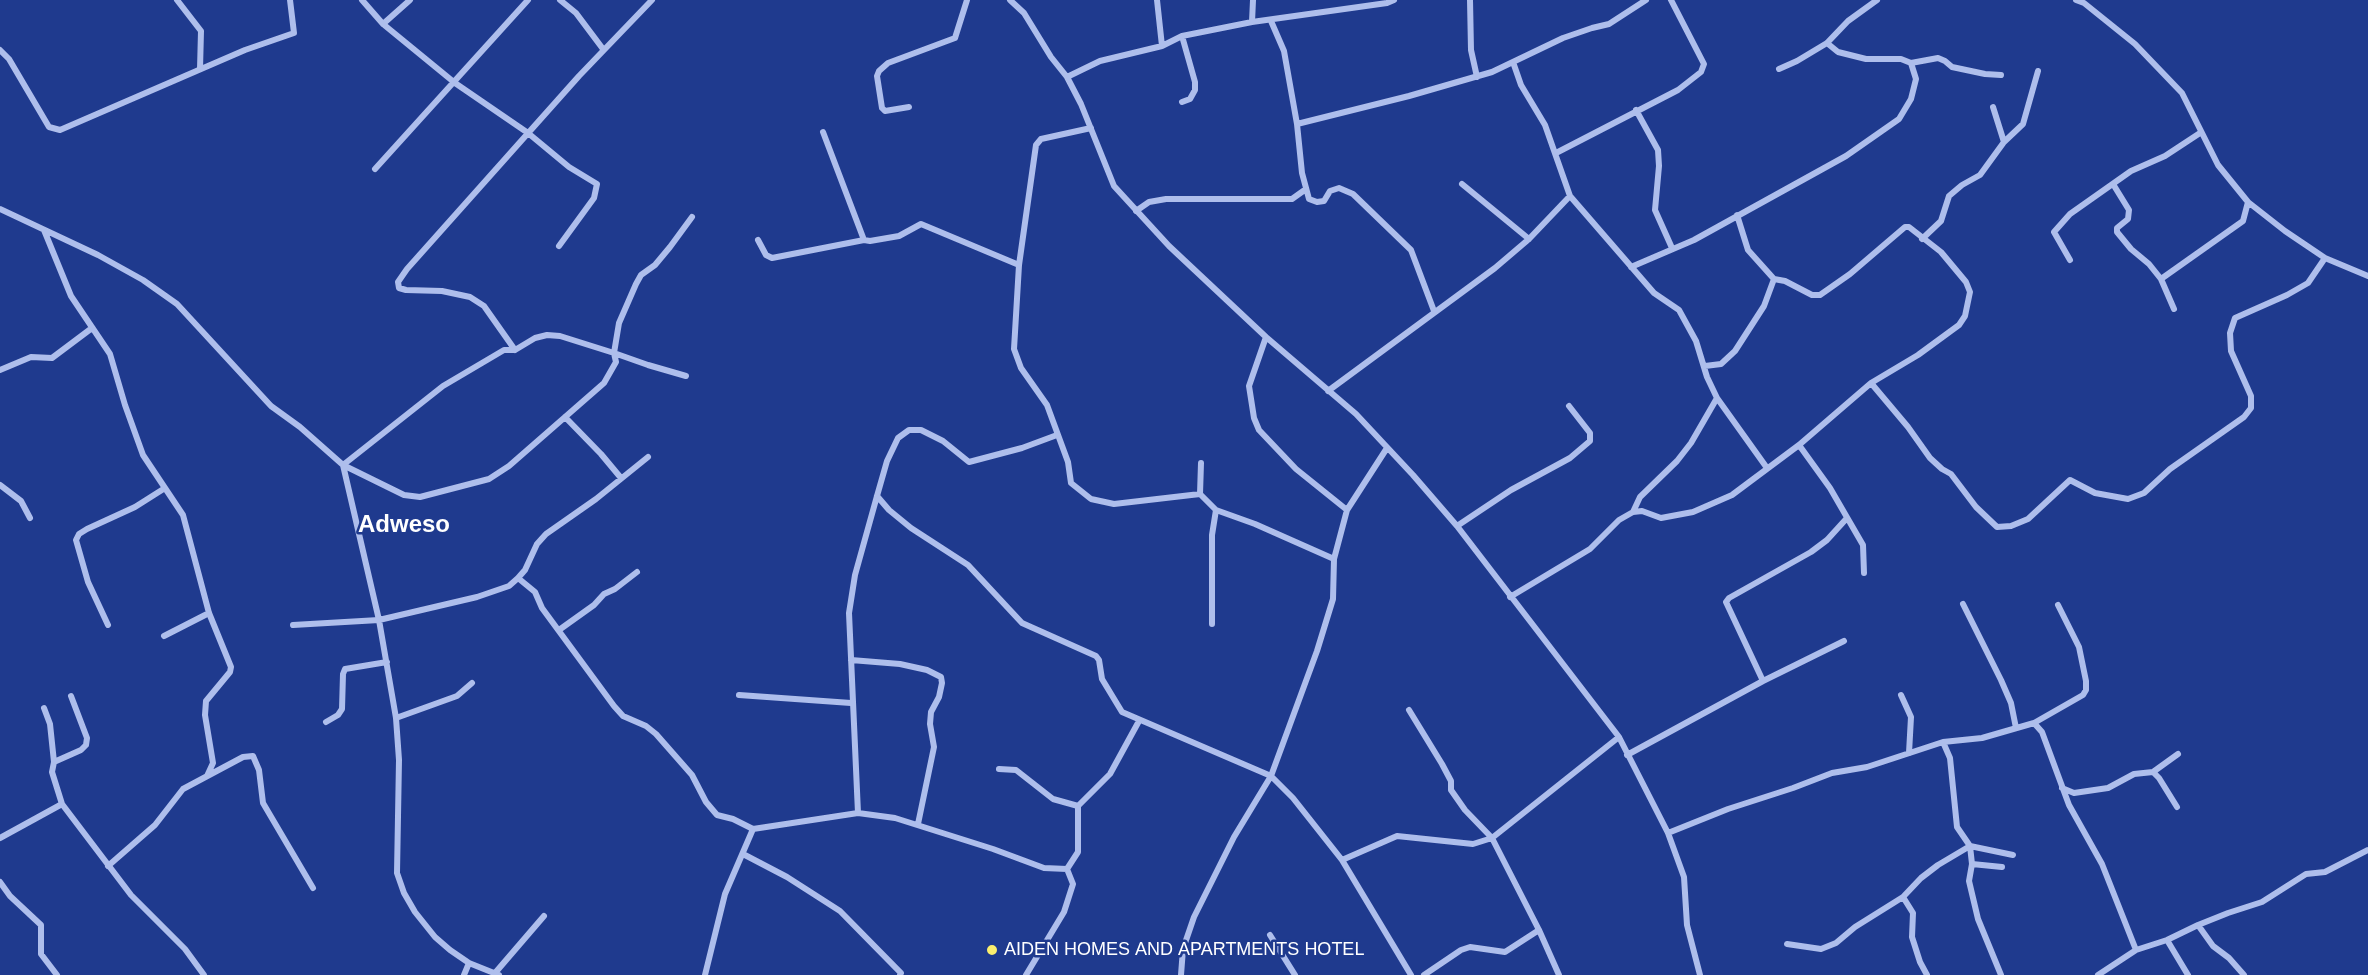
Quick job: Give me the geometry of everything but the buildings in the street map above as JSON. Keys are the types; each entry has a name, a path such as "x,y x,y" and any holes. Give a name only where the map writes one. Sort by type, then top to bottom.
{"street":[{"path":"177,0 201,31 200,69"},
{"path":"0,50 9,59 49,127 60,130 200,69 294,33 290,0"},
{"path":"362,0 382,24 455,82 528,133 569,167 597,184 594,198 559,246"},
{"path":"382,24 410,0"},
{"path":"375,169 528,0"},
{"path":"560,0 576,13 603,49"},
{"path":"515,350 484,306 470,297 442,291 406,290 399,288 398,282 407,268 603,49 652,0"},
{"path":"909,107 885,111 882,108 877,76 879,71 888,63 955,38 967,0"},
{"path":"1010,0 1024,13 1051,57 1067,77 1091,128 1114,186 1169,246 1266,337 1356,414 1456,526 1618,737 1668,833 1684,876 1687,925 1700,975"},
{"path":"1157,0 1162,46"},
{"path":"1251,22 1253,0"},
{"path":"1067,77 1100,61 1125,57 1162,46 1182,36 1251,22 1271,21 1394,0"},
{"path":"1470,0 1472,50 1477,77"},
{"path":"1297,124 1477,77 1563,38 1609,24 1646,0"},
{"path":"1556,153 1678,90 1704,69 1696,46 1671,0"},
{"path":"1779,69 1797,62 1827,43 1848,21 1877,0"},
{"path":"2076,0 2084,2 2135,44 2182,93 2217,165 2248,202 2325,258 2368,276"},
{"path":"1271,21 1284,51 1297,124 1305,189 1309,199 1317,202 1324,201 1330,191 1340,188 1353,194 1376,219 1400,237 1411,250 1434,311"},
{"path":"1182,36 1195,82 1195,90 1190,99 1182,102"},
{"path":"1827,43 1838,52 1866,59 1901,59 1911,63 1938,58 1952,67 2001,75"},
{"path":"1513,62 1521,85 1545,125 1570,196 1654,293 1679,310 1696,341 1707,377 1717,398 1767,468"},
{"path":"1631,267 1694,240 1846,156 1899,119 1911,99 1916,79 1911,63"},
{"path":"1922,239 1941,221 1949,196 1962,185 1980,175 2004,142 2023,124 2038,71"},
{"path":"1993,107 2004,142"},
{"path":"1636,110 1658,150 1659,166 1654,210 1671,248"},
{"path":"1091,128 1041,139 1036,146 1018,265 1014,349 1021,368 1047,405 1068,462 1071,483 1091,499 1114,504 1200,494"},
{"path":"823,132 864,240"},
{"path":"2070,260 2054,232 2055,228 2083,203 2131,171 2165,156 2200,133"},
{"path":"1462,184 1529,239"},
{"path":"2113,184 2128,210 2128,219 2117,228 2117,232 2161,279 2174,309"},
{"path":"1136,211 1149,202 1166,199 1292,199 1305,189"},
{"path":"1328,391 1434,311 1468,290 1529,239 1570,196"},
{"path":"2161,279 2243,221 2248,202"},
{"path":"0,209 98,255 142,280 177,304 271,406 300,427 343,465 404,495 420,497 489,479 509,466 604,383 615,362 614,353 619,323 636,284 641,275 655,265 692,217"},
{"path":"1510,597 1590,549 1619,520 1633,512 1642,512 1661,518 1693,513 1732,495 1799,445 1871,383 1937,342 1959,325 1965,316 1970,292 1966,282 1941,252 1922,239 1909,226 1850,274 1820,295 1812,295 1785,281 1774,279 1748,250 1737,215"},
{"path":"758,240 766,255 772,258 864,240 899,236 921,224 1018,265"},
{"path":"44,229 71,296 110,354 142,455 183,515 209,613 231,667 227,676 206,701 205,715 213,763 207,776"},
{"path":"1871,383 1908,427 1930,458 1951,474 1976,507 1997,527 2011,526 2028,519 2070,480 2095,493 2128,499 2144,493 2170,469 2244,417 2251,408 2252,396 2231,351 2230,333 2235,318 2308,283 2325,258"},
{"path":"1705,366 1721,364 1734,351 1764,306 1774,279"},
{"path":"0,370 31,357 52,358 92,328"},
{"path":"343,465 443,386 504,350 515,350 535,338 547,335 560,336 686,376"},
{"path":"1266,337 1249,386 1259,430 1296,469 1347,510"},
{"path":"1633,512 1640,497 1677,461 1691,443 1717,398"},
{"path":"1456,526 1511,490 1570,458 1590,441 1590,433 1569,406"},
{"path":"565,417 621,478"},
{"path":"858,813 851,703 849,613 855,575 886,461 898,438 909,430 921,430 943,441 969,462 1022,448 1057,435"},
{"path":"1799,445 1830,488 1863,545 1864,573"},
{"path":"1181,975 1183,949 1194,916 1234,837 1270,776 1317,651 1332,599 1334,559 1347,510 1387,448"},
{"path":"293,626 379,620 477,597 509,586 525,570 537,544 546,534 596,499 648,457"},
{"path":"1201,463 1200,494 1216,510 1256,524 1334,559"},
{"path":"343,465 379,620 396,718 399,760 397,873 404,893 415,912 435,937 469,963 497,974 544,916"},
{"path":"0,485 21,501 30,518"},
{"path":"108,625 88,582 76,540 79,534 87,529 135,507 165,488"},
{"path":"877,496 889,510 911,528 968,566 1022,623 1096,656 1099,660 1102,679 1118,708 1139,721 1270,776 1293,798 1342,860 1411,975"},
{"path":"1212,624 1212,535 1216,510"},
{"path":"1763,681 1726,602 1729,598 1811,552 1827,540 1847,518"},
{"path":"559,630 594,605 604,594 638,572"},
{"path":"518,578 535,592 542,608 584,668 623,716 646,726 676,755 692,775 710,810 717,815 733,819 753,829 858,813 895,818 1044,868 1067,869"},
{"path":"1963,604 2008,695 2016,728"},
{"path":"1668,833 1728,809 1832,773 1867,767 1943,742 1982,738 2034,723 2086,690 2079,647 2058,605"},
{"path":"164,636 209,613"},
{"path":"1627,755 1763,681 1844,641"},
{"path":"851,660 900,664 927,670 941,677 939,697 931,712 930,724 934,747 918,824"},
{"path":"326,723 342,710 345,669 387,662"},
{"path":"396,718 457,696 472,683"},
{"path":"739,694 851,703"},
{"path":"1901,695 1911,717 1909,753"},
{"path":"54,762 86,745 87,738 71,696"},
{"path":"44,708 50,724 54,762 52,772 62,804 131,895 185,949 204,975"},
{"path":"1409,710 1432,745 1451,781 1451,790 1465,810 1492,838 1539,930 1559,975"},
{"path":"1067,869 1078,852 1078,806 1110,774 1139,721"},
{"path":"2034,723 2042,732 2062,788 2102,864 2136,950"},
{"path":"1342,860 1397,836 1473,844 1492,838 1618,737"},
{"path":"1943,742 1950,758 1957,827 1970,846 1972,864 1969,881 1978,919 2001,975"},
{"path":"2062,788 2074,793 2109,788 2134,774 2153,772 2178,754"},
{"path":"108,866 155,825 183,789 243,757 253,756 259,770 263,803 313,888"},
{"path":"999,769 1016,771 1053,799 1078,806"},
{"path":"2153,772 2177,807"},
{"path":"0,838 62,804"},
{"path":"705,975 724,894 753,829"},
{"path":"1787,944 1821,949 1836,943 1903,897 1921,878 1938,865 1970,846 2013,855"},
{"path":"2098,975 2136,950 2167,940 2228,913 2262,902 2306,874 2325,872 2368,850"},
{"path":"743,854 787,877 840,911 901,972 900,975"},
{"path":"1972,864 2002,867"},
{"path":"1026,975 1064,912 1073,884 1067,869"},
{"path":"0,882 10,896 41,925 41,954 57,975"},
{"path":"1903,897 1913,913 1912,937 1927,975"},
{"path":"2198,925 2213,946 2229,958 2244,975"},
{"path":"1424,975 1461,950 1470,947 1505,952 1539,930"},
{"path":"1270,935 1295,975"},
{"path":"2167,940 2188,975"},
{"path":"464,975 469,963"}],"place":[{"name":"AIDEN HOMES AND APARTMENTS HOTEL","path":"992,950"}],"district":[{"name":"Adweso","path":"404,525"}]}
